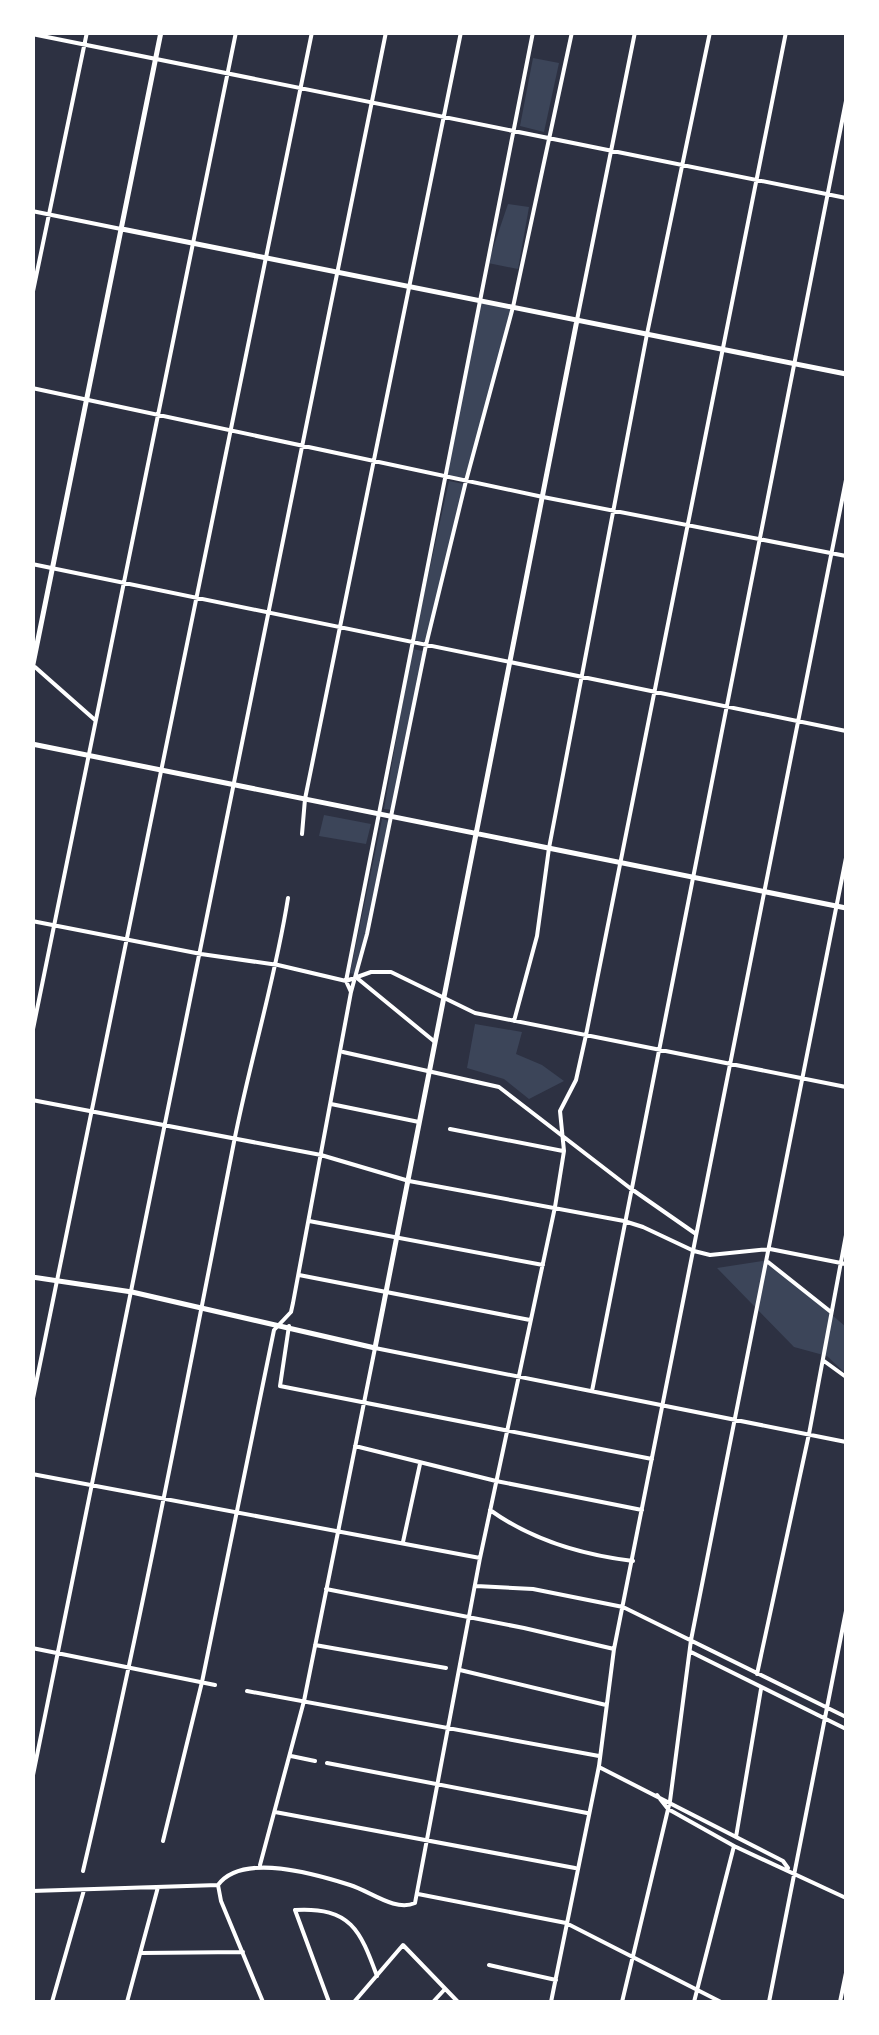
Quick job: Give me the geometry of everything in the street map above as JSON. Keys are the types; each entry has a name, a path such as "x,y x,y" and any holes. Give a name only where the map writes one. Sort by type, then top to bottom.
{"street":[{"path":"32,296 87,32"},
{"path":"95,720 33,668 162,32"},
{"path":"32,1034 236,32"},
{"path":"32,1402 312,32"},
{"path":"32,1780 386,32"},
{"path":"302,834 305,799 462,32"},
{"path":"351,992 346,982 533,32"},
{"path":"163,1842 202,1682 272,1341 279,1324 291,1312 351,992 426,645 513,308 572,32"},
{"path":"260,1866 304,1701 635,32"},
{"path":"514,1021 537,936 549,848 710,32"},
{"path":"32,1891 218,1885 232,1871 260,1866 347,1884 401,1905 415,1903 480,1558 554,1206 564,1151 560,1111 576,1080 586,1035 786,32"},
{"path":"32,34 846,198"},
{"path":"592,1391 846,101"},
{"path":"32,211 846,374"},
{"path":"32,388 543,497 846,556"},
{"path":"551,2002 598,1766 622,1607 846,480"},
{"path":"32,564 846,731"},
{"path":"32,744 846,908"},
{"path":"622,2002 670,1802 692,1640 846,858"},
{"path":"84,1871 131,1670 234,1138 278,966 288,898"},
{"path":"32,921 346,982 371,972 391,972 475,1012 846,1087"},
{"path":"357,978 436,1042"},
{"path":"342,1052 498,1087 696,1234"},
{"path":"32,1100 321,1154 409,1182 624,1221 694,1252 770,1249 844,1264"},
{"path":"331,1104 419,1122"},
{"path":"450,1128 564,1151"},
{"path":"309,1220 543,1265"},
{"path":"757,1674 824,1361 830,1312 844,1264 846,1235"},
{"path":"768,1262 830,1312"},
{"path":"299,1275 530,1320"},
{"path":"32,1277 132,1292 375,1348 846,1442"},
{"path":"289,1326 280,1386 652,1460"},
{"path":"824,1361 846,1378"},
{"path":"354,1446 496,1481 642,1510"},
{"path":"403,1544 420,1464"},
{"path":"32,1474 480,1558"},
{"path":"490,1510 511,1525 562,1546 633,1561"},
{"path":"476,1586 533,1589 622,1607 846,1716"},
{"path":"326,1589 614,1649"},
{"path":"769,2002 846,1611"},
{"path":"315,1645 446,1668"},
{"path":"32,1648 215,1684"},
{"path":"691,1652 846,1729"},
{"path":"460,1670 608,1705"},
{"path":"736,1838 761,1689"},
{"path":"247,1691 599,1756"},
{"path":"291,1756 314,1761"},
{"path":"327,1763 588,1813"},
{"path":"598,1766 846,1898"},
{"path":"657,1795 668,1809 734,1846 780,1868 788,1868"},
{"path":"276,1812 576,1868"},
{"path":"694,2002 734,1846"},
{"path":"218,1885 263,2002"},
{"path":"127,2002 158,1888"},
{"path":"52,2002 84,1890"},
{"path":"417,1894 566,1923 721,2002"},
{"path":"328,2002 296,1910 326,1912 361,1933 377,1976"},
{"path":"354,2002 403,1945 458,2002"},
{"path":"141,1952 243,1952"},
{"path":"489,1965 556,1980"},
{"path":"840,2002 846,1972"},
{"path":"432,2002 445,1989"}],"shaded area":[{"path":"533,58 559,63 544,132 520,126"},
{"path":"508,204 529,207 518,269 488,263"},
{"path":"480,301 513,307 466,481 447,477"},
{"path":"449,481 464,484 426,642 414,640"},
{"path":"412,649 423,651 393,810 384,809"},
{"path":"324,815 371,824 366,844 319,836"},
{"path":"382,819 390,821 356,975 350,973"},
{"path":"475,1024 522,1032 516,1054 542,1065 564,1081 529,1099 504,1079 467,1068"},
{"path":"768,1260 846,1327 846,1374 827,1356 794,1347 717,1268"}]}
